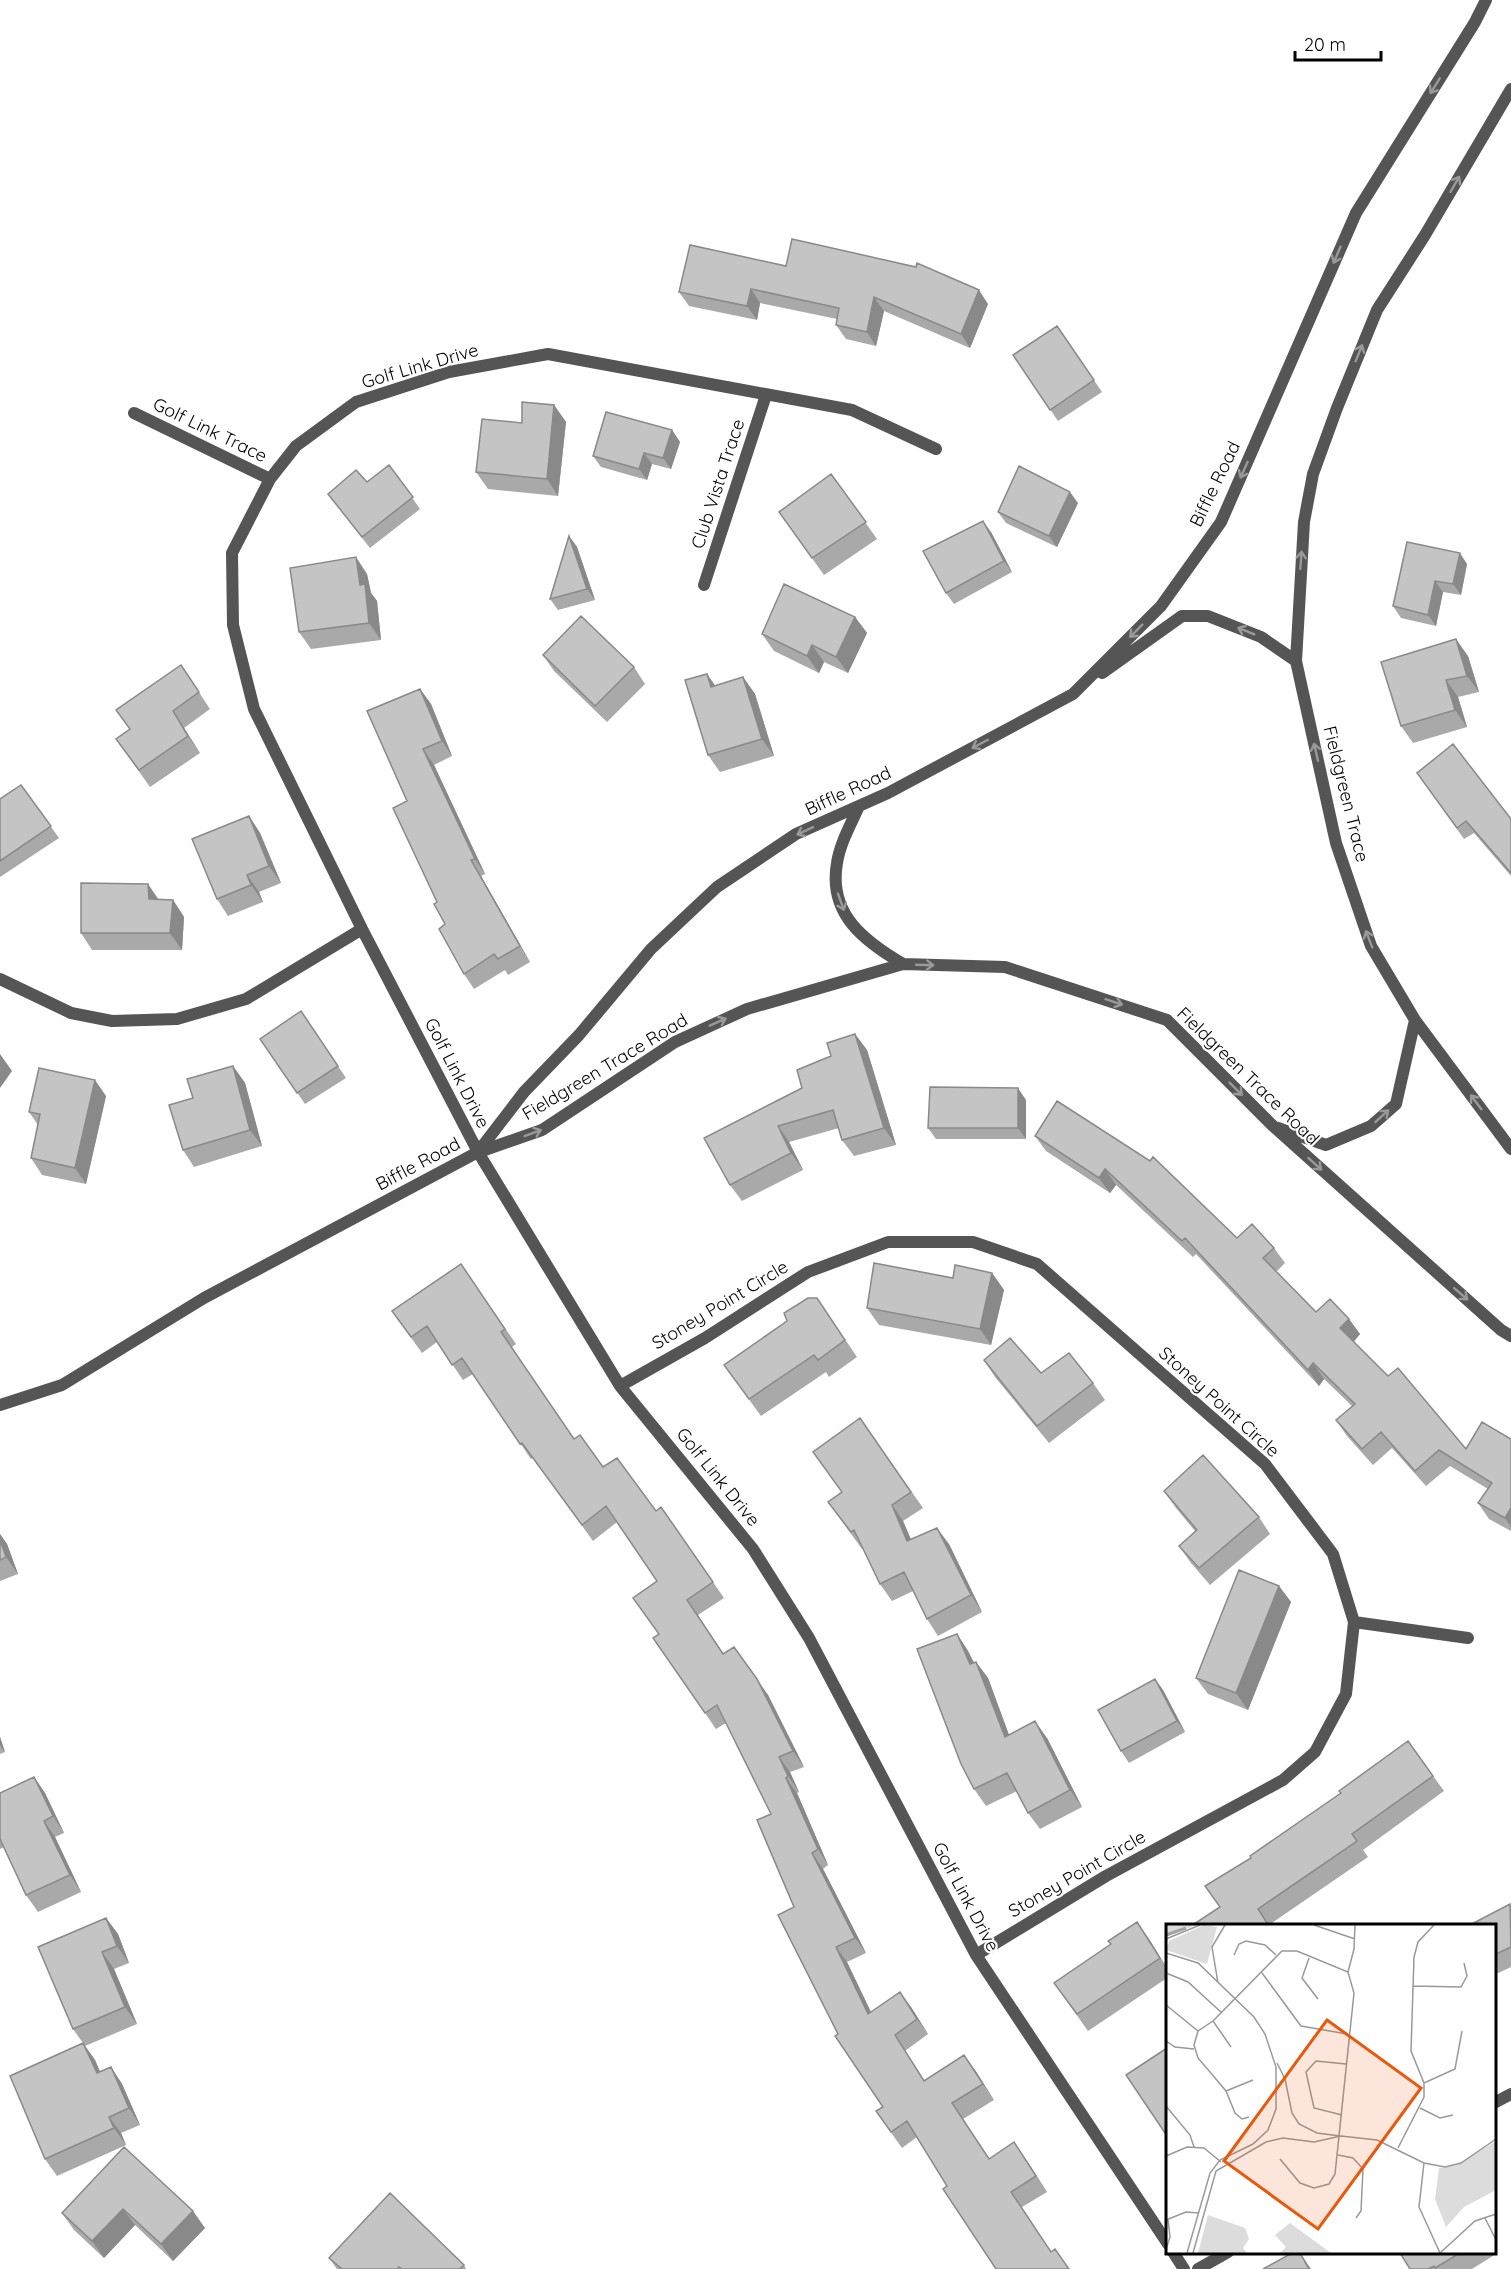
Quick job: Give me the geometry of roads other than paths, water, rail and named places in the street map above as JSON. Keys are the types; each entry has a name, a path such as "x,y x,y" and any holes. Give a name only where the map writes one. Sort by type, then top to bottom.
{"street":[{"name":"Biffle Road","path":"0,1405 62,1385 204,1298 478,1152 524,1092 579,1035 651,949 717,887 796,834 888,793 1072,694 1161,606 1221,522 1356,213 1476,22 1486,0"},
{"name":"Fieldgreen Trace","path":"1511,89 1425,235 1377,310 1313,474 1304,522 1296,662 1336,843 1371,946 1415,1020 1511,1149"},
{"name":"Golf Link Drive","path":"936,449 852,410 548,354 449,372 356,402 296,446 270,479 232,553 233,625 254,710 362,928 478,1152 620,1386 753,1549 803,1628 976,1955 1166,2242"},
{"name":"Club Vista Trace","path":"704,585 766,395"},
{"name":"Golf Link Trace","path":"134,413 270,479"},
{"path":"1072,694 1182,616 1208,616 1261,637 1296,662"},
{"path":"859,806 836,864 837,896 849,923 874,948 903,964"},
{"path":"0,979 70,1013 112,1021 177,1019 246,999 362,928"},
{"name":"Fieldgreen Trace Road","path":"478,1152 542,1130 675,1042 747,1009 903,964 1005,967 1167,1020 1272,1125 1501,1330 1511,1336"},
{"path":"1272,1125 1326,1146 1371,1126 1396,1104 1415,1020"},
{"name":"Stoney Point Circle","path":"620,1386 705,1338 808,1272 888,1242 973,1242 1037,1264 1265,1464 1333,1554 1354,1622 1346,1695 1315,1752 1283,1780 1106,1876 976,1955"},
{"path":"1354,1622 1468,1638"},
{"path":"1496,2102 1511,2094"},
{"path":"1174,2254 1184,2269"},
{"path":"1198,2269 1226,2254"}]}
